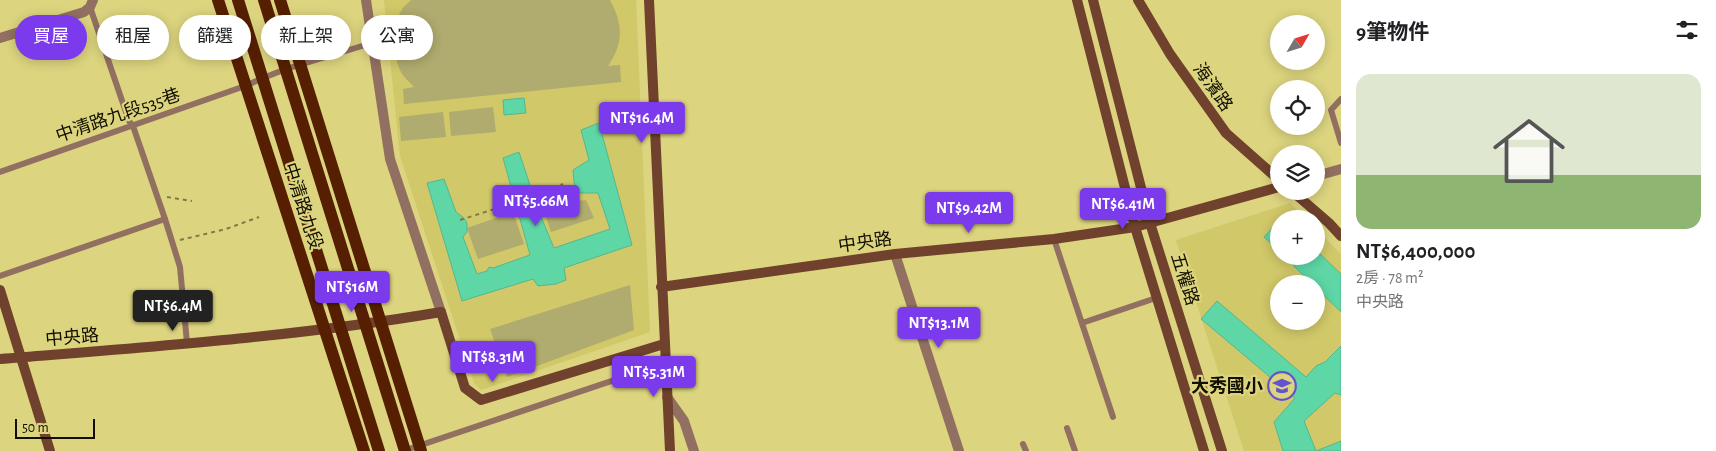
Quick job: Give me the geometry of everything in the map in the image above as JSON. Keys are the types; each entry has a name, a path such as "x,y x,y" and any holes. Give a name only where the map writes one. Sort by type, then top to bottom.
{"main road":[{"name":"中清路九段","path":"218,0 364,451"},
{"name":"中清路九段","path":"238,0 379,451"},
{"name":"中清路九段","path":"264,0 404,451"},
{"path":"280,0 420,448"}],"street":[{"path":"366,0 368,15"},
{"path":"649,0 670,451"},
{"name":"五權路","path":"1077,0 1135,227 1204,451"},
{"name":"五權路","path":"1093,0 1150,223 1222,451"},
{"name":"海濱路","path":"1138,0 1170,54 1226,133 1270,172"},
{"path":"0,38 84,12 91,3"},
{"path":"375,60 390,159 465,388 481,400 664,344"},
{"path":"1325,173 1341,169"},
{"name":"中央路","path":"661,287 895,254 1054,238 1135,227 1270,190"},
{"path":"1302,200 1341,236"},
{"path":"895,254 959,451"},
{"path":"0,290 50,451"},
{"name":"中央路","path":"0,359 341,328 441,312"},
{"path":"667,397 684,421 694,451"}],"lane":[{"path":"91,3 129,122 133,126 173,242 180,267 187,343"},
{"name":"中清路九段535巷","path":"0,172 286,70 361,47"},
{"path":"1341,99 1331,110 1339,128 1341,143"},
{"path":"0,276 166,218"},
{"path":"1054,238 1113,416"},
{"path":"1082,323 1156,298"},
{"path":"404,451 420,448 665,363"},
{"path":"1067,428 1074,451"}],"path":[{"path":"530,195 563,184"},
{"path":"157,195 192,201"},
{"path":"460,220 501,207"},
{"path":"173,242 226,229 259,217"}],"shaded area":[{"path":"384,0 636,0 650,332 481,390 474,383 400,156 390,60 433,60 433,15 386,15"},
{"path":"411,0 610,0 617,17 620,33 617,49 608,66 620,65 621,82 404,104 403,89 414,87 402,74 397,60 433,60 433,15 399,15"},
{"path":"493,107 496,132 451,136 449,112"},
{"path":"443,112 446,137 401,141 399,117"},
{"path":"566,190 574,199 586,200 594,218 551,232 540,199"},
{"name":"大秀國小","path":"1290,203 1297,210 1270,210 1270,265 1325,265 1325,238 1341,254 1341,451 1244,451 1176,240"},
{"path":"513,212 524,244 478,259 467,228"},
{"path":"630,285 634,330 507,377 490,329"}],"building":[{"path":"524,98 526,113 504,115 503,100"},
{"path":"599,123 632,245 564,268 566,280 556,284 538,286 533,279 462,301 427,183 444,179 456,212 467,223 467,232 463,237 477,274 487,271 489,267 493,268 530,255 503,158 519,152 539,212 554,248 610,229 598,193 575,193 573,170 589,160 581,130"},
{"path":"1270,231 1270,243 1264,237"},
{"path":"1325,259 1341,274 1341,312 1325,297 1325,275 1303,275 1293,265 1325,265"},
{"path":"1217,301 1306,377 1316,366 1325,362 1341,346 1341,395 1335,393 1304,421 1316,451 1283,451 1274,422 1295,398 1201,319"},
{"path":"1341,441 1341,451 1316,451"}],"place":[{"name":"大秀國小","path":"1282,386"}]}
